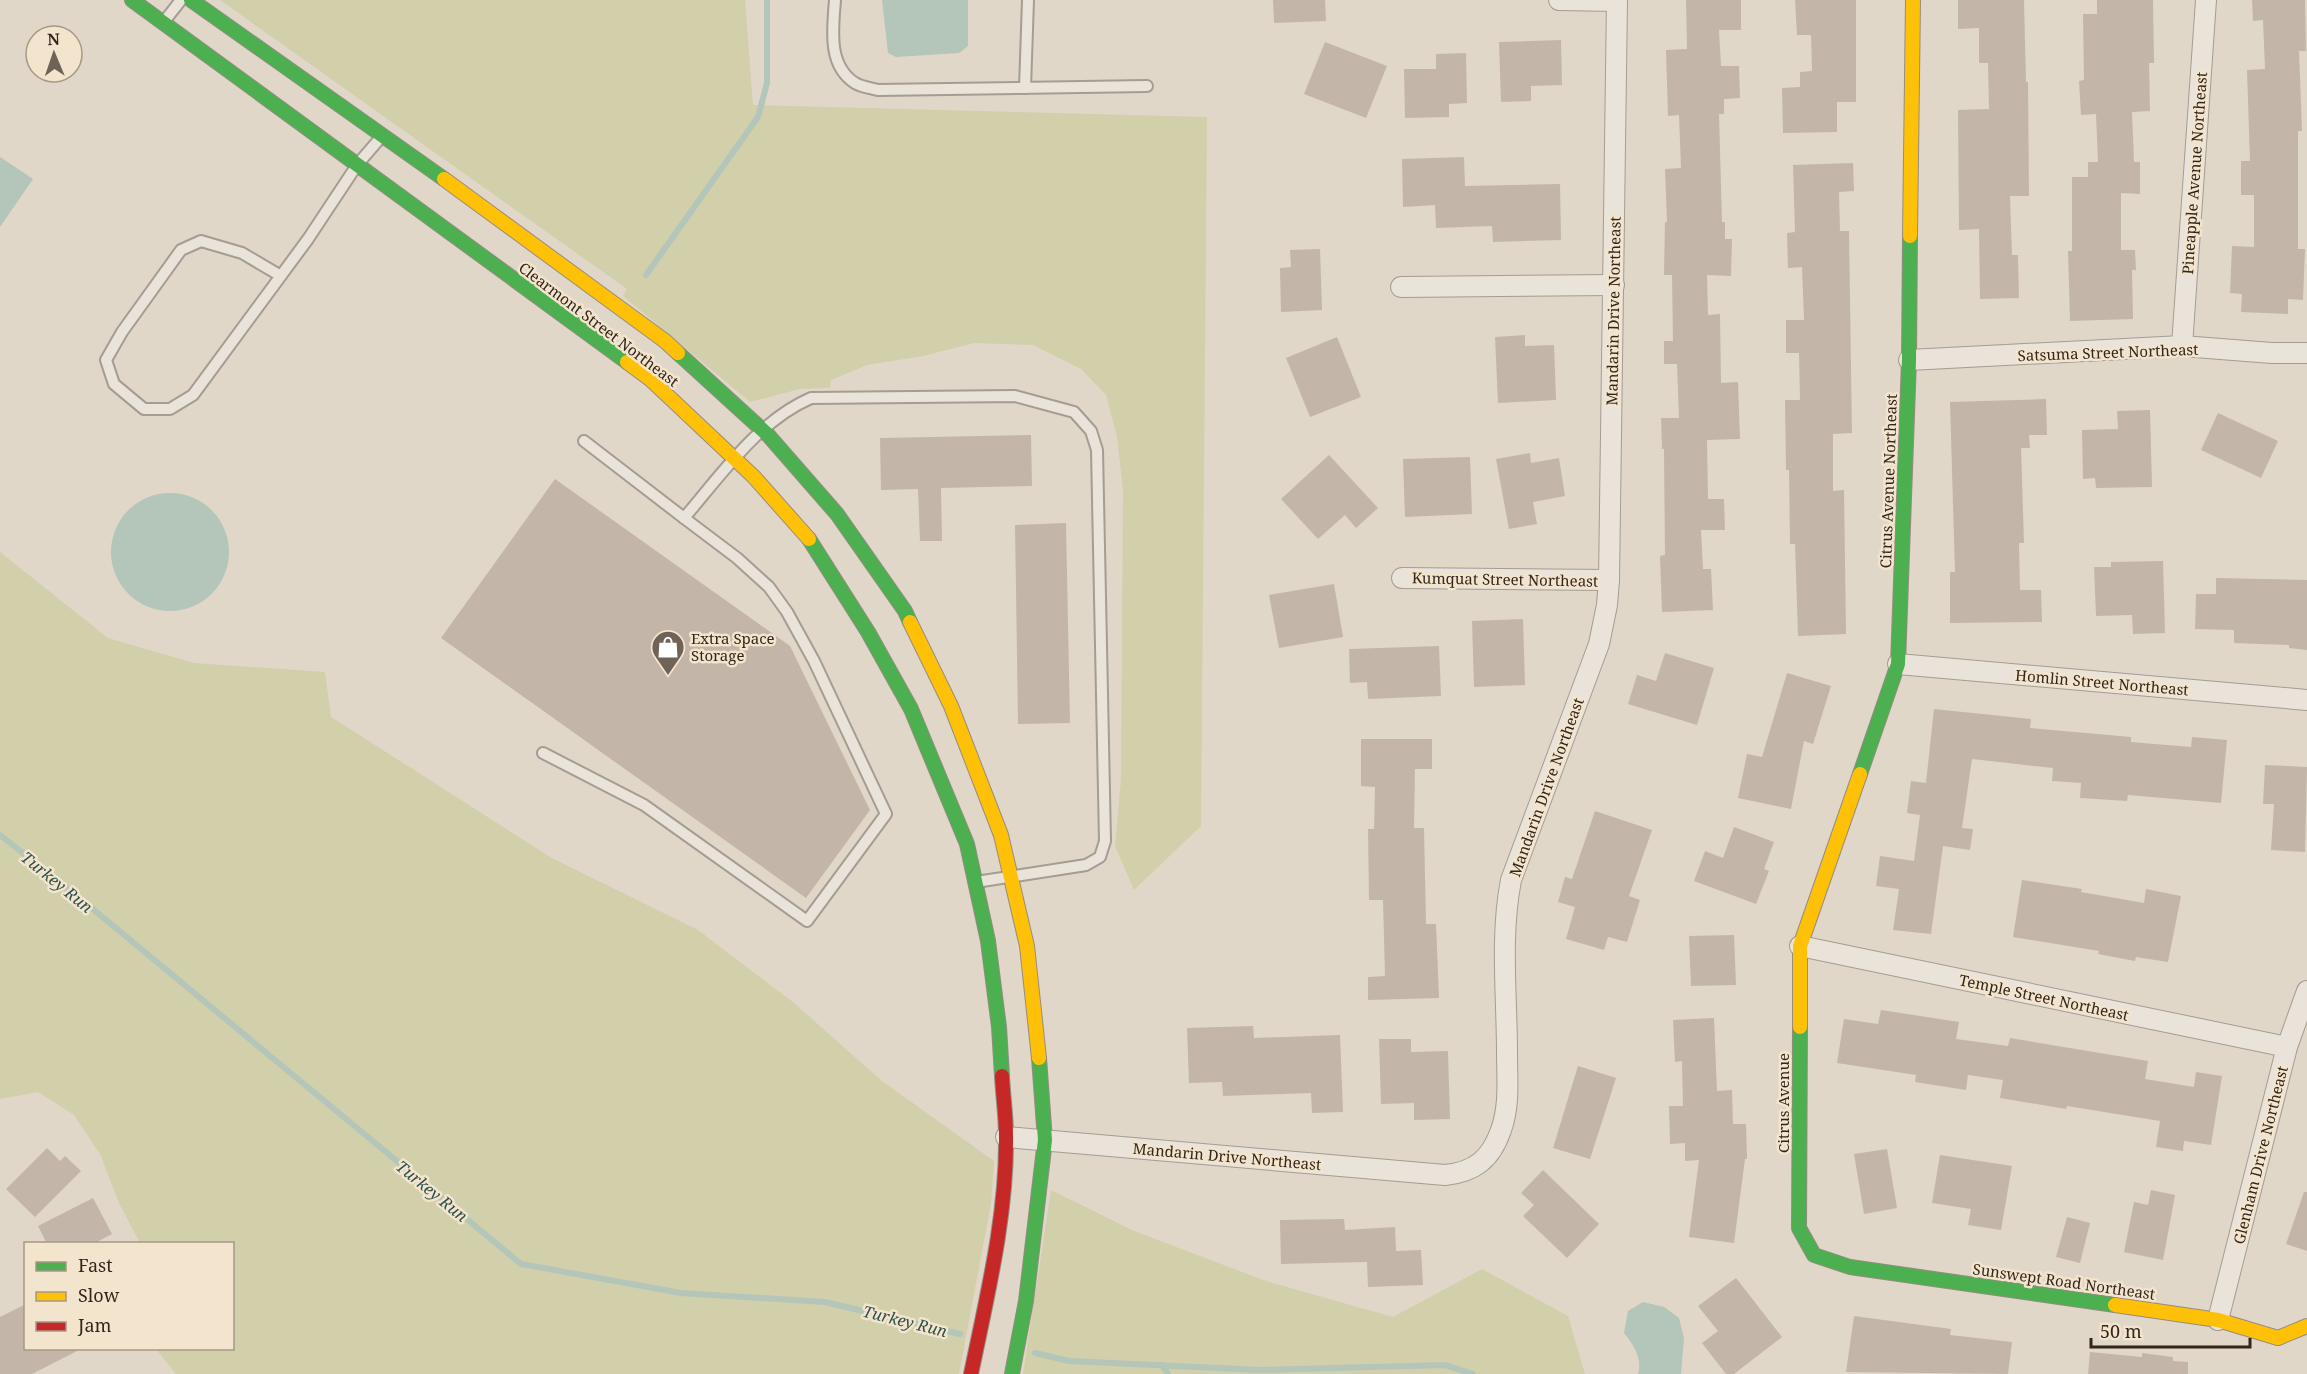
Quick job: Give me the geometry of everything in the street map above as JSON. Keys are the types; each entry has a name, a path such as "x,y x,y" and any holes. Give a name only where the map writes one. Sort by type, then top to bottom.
{"street":[{"name":"Clearmont Street Northeast","path":"132,0 650,379 754,477 810,541 868,632 911,709 967,844 987,941 999,1027 1006,1137 1002,1205 988,1294 971,1374"},
{"name":"Clearmont Street Northeast","path":"191,0 383,134 665,341 764,430 837,514 904,611 951,706 1001,835 1027,946 1037,1031 1045,1140 1026,1301 1012,1374"},
{"path":"1559,0 1617,1"},
{"name":"Citrus Avenue Northeast","path":"1800,946 1898,664 1909,360 1912,0"},
{"name":"Pineapple Avenue Northeast","path":"2182,346 2206,0"},
{"name":"Mandarin Drive Northeast","path":"1006,1137 1422,1174 1462,1173 1481,1163 1497,1141 1506,1110 1505,942 1507,901 1511,880 1599,644 1607,605 1617,1"},
{"path":"1401,287 1614,285"},
{"name":"Satsuma Street Northeast","path":"1909,360 2182,346 2272,353 2307,353"},
{"name":"Kumquat Street Northeast","path":"1402,578 1609,580"},
{"name":"Homlin Street Northeast","path":"1898,664 2307,700"},
{"name":"Temple Street Northeast","path":"1800,946 2287,1047"},
{"name":"Citrus Avenue","path":"1800,946 1800,1228 1814,1256"},
{"name":"Glenham Drive Northeast","path":"2218,1320 2287,1047 2307,991"},
{"name":"Sunswept Road Northeast","path":"1814,1256 1850,1267 2218,1320 2278,1338 2307,1326"}],"lane":[{"path":"163,23 181,0"},
{"path":"835,0 832,42 840,67 856,84 878,90 1147,86"},
{"path":"1025,88 1028,0"},
{"path":"281,276 242,253 201,241 181,250 122,332 106,360 114,384 144,409 170,408 194,395 281,276 357,165 383,134"},
{"path":"684,518 735,459 764,430 791,407 811,398 1015,396 1074,412 1091,431 1097,450 1105,841 1100,857 1086,865 975,882"},
{"path":"543,753 644,805 807,921 886,814 814,661 787,612 769,587 737,558 584,441"}],"shaded area":[{"path":"220,0 745,0 753,105 1207,117 1201,826 1134,890 1115,846 1121,779 1123,490 1117,437 1106,395 1081,369 1033,345 974,343 923,356 867,365 831,380 830,388 800,389 750,402 623,296 627,289"},
{"path":"882,0 968,0 968,46 959,53 896,57 888,53"},
{"path":"0,157 33,179 0,227"},
{"path":"170,493 193,497 212,510 225,529 229,552 225,575 212,594 193,607 170,611 147,607 128,594 115,575 111,552 115,529 128,510 147,497"},
{"path":"0,552 108,638 194,663 325,672 331,717 552,858 698,930 794,1003 882,1081 994,1161 991,1204 959,1374 176,1374 157,1350 234,1350 234,1242 139,1242 119,1203 100,1154 74,1115 38,1092 0,1099"},
{"path":"1051,1190 1134,1231 1266,1281 1393,1317 1482,1269 1568,1316 1585,1374 1023,1374"},
{"path":"1643,1302 1664,1307 1679,1318 1684,1338 1681,1374 1638,1374 1638,1357 1624,1333 1628,1311"}],"building":[{"path":"1273,0 1325,0 1326,21 1274,23"},
{"path":"1686,0 1741,0 1741,30 1719,30 1721,66 1739,66 1740,98 1724,99 1724,114 1719,114 1722,222 1725,222 1725,239 1732,239 1731,276 1707,275 1708,315 1720,314 1721,383 1738,382 1740,439 1707,440 1708,499 1724,499 1725,530 1701,530 1703,569 1711,569 1713,610 1662,612 1660,556 1665,555 1664,449 1662,449 1661,418 1679,418 1677,364 1664,364 1664,341 1673,341 1672,275 1664,275 1665,222 1667,222 1665,169 1681,168 1679,115 1668,116 1666,50 1687,49"},
{"path":"1795,0 1856,0 1856,102 1837,102 1837,132 1783,133 1782,88 1800,87 1800,72 1812,71 1811,35 1797,35"},
{"path":"1958,0 2024,0 2026,82 2028,82 2029,196 2010,196 2012,255 2018,255 2019,298 1980,299 1979,229 1959,230 1958,110 1989,109 1988,63 1979,63 1979,28 1958,29"},
{"path":"2097,0 2153,0 2154,63 2149,63 2150,111 2132,112 2134,162 2140,162 2140,194 2121,193 2121,250 2135,250 2136,270 2132,270 2133,319 2070,321 2068,251 2072,251 2072,177 2088,177 2088,162 2098,162 2096,114 2081,115 2079,81 2084,80 2083,14 2097,14"},
{"path":"2252,0 2305,0 2306,51 2299,51 2302,131 2298,131 2298,249 2305,249 2303,300 2288,299 2288,314 2241,312 2242,294 2230,293 2232,246 2254,247 2254,195 2241,195 2241,161 2250,161 2247,70 2265,69 2263,20 2253,21"},
{"path":"1561,40 1562,85 1531,86 1531,101 1501,102 1499,42"},
{"path":"1325,42 1387,66 1366,118 1304,94"},
{"path":"1466,53 1467,103 1449,104 1449,117 1405,118 1404,69 1436,69 1436,54"},
{"path":"1464,157 1465,186 1560,184 1561,240 1493,242 1492,226 1436,228 1435,205 1403,207 1402,159"},
{"path":"1853,163 1854,191 1839,192 1840,231 1849,231 1852,433 1833,434 1833,491 1844,490 1846,634 1798,636 1795,544 1790,544 1785,400 1800,400 1799,353 1786,353 1786,320 1804,320 1802,267 1788,268 1787,233 1795,232 1793,165"},
{"path":"1320,249 1322,310 1281,312 1280,268 1291,267 1290,250"},
{"path":"1525,335 1525,346 1554,345 1556,400 1498,403 1495,337"},
{"path":"1337,337 1361,397 1310,417 1286,358"},
{"path":"2046,399 2047,435 2029,435 2030,448 2021,448 2024,543 2019,543 2020,590 2041,590 2042,622 1950,623 1950,572 1955,572 1950,402"},
{"path":"2150,410 2152,487 2096,488 2095,478 2083,479 2082,430 2118,429 2117,411"},
{"path":"2218,413 2278,441 2261,478 2201,450"},
{"path":"1031,435 1032,486 941,488 942,541 920,541 918,489 881,490 880,438"},
{"path":"1530,453 1531,463 1559,458 1565,496 1533,502 1537,524 1509,529 1496,459"},
{"path":"1329,455 1378,508 1356,528 1345,515 1318,539 1281,499"},
{"path":"1470,457 1472,514 1405,517 1403,459"},
{"path":"555,479 790,646 870,810 806,898 441,638"},
{"path":"1066,523 1070,723 1018,724 1015,525"},
{"path":"2163,561 2165,633 2133,634 2132,615 2096,616 2094,567 2111,567 2111,562"},
{"path":"2216,578 2307,580 2307,650 2289,648 2289,645 2234,643 2234,630 2195,629 2196,594 2216,594"},
{"path":"1334,584 1343,637 1279,648 1269,595"},
{"path":"1523,619 1525,685 1474,687 1472,621"},
{"path":"1439,646 1441,696 1368,699 1367,682 1350,683 1349,649"},
{"path":"1665,653 1714,668 1697,725 1628,704 1637,675 1656,681"},
{"path":"1787,673 1831,686 1813,744 1804,741 1791,809 1738,798 1747,754 1762,757"},
{"path":"1934,709 2031,719 2030,728 2131,737 2131,742 2191,747 2192,737 2227,740 2221,803 2128,795 2127,801 2080,798 2081,783 2052,781 2053,768 1972,759 1962,828 1973,829 1970,850 1943,846 1931,934 1893,930 1899,889 1876,886 1880,856 1914,861 1920,815 1907,813 1911,781 1926,783"},
{"path":"1361,739 1432,739 1432,769 1415,769 1414,828 1424,828 1426,924 1436,924 1439,998 1368,1000 1368,977 1385,976 1383,900 1369,900 1368,829 1374,829 1375,787 1361,786"},
{"path":"2265,765 2307,767 2305,852 2271,850 2274,804 2263,804"},
{"path":"1595,811 1652,830 1629,896 1640,900 1627,942 1608,937 1604,950 1566,939 1575,907 1558,902 1565,877 1572,879"},
{"path":"1734,827 1774,842 1764,869 1769,871 1756,904 1694,881 1705,851 1723,858"},
{"path":"2022,880 2082,889 2081,892 2144,903 2146,889 2181,896 2168,962 2136,957 2135,961 2098,954 2099,951 2013,937"},
{"path":"1734,935 1736,985 1691,986 1689,936"},
{"path":"1881,1010 1959,1022 1956,1039 2008,1046 2010,1038 2148,1061 2145,1079 2194,1087 2196,1072 2222,1076 2211,1145 2184,1141 2183,1151 2156,1147 2160,1121 2000,1098 2003,1080 1968,1075 1966,1090 1915,1082 1916,1075 1837,1063 1844,1019 1878,1024"},
{"path":"1714,1018 1717,1091 1732,1090 1733,1124 1746,1124 1747,1159 1745,1159 1734,1243 1689,1237 1699,1160 1685,1161 1685,1143 1670,1144 1669,1106 1683,1106 1682,1061 1675,1062 1673,1020"},
{"path":"1253,1026 1254,1038 1340,1035 1343,1112 1312,1113 1311,1093 1223,1096 1222,1082 1189,1083 1187,1028"},
{"path":"1379,1039 1411,1039 1411,1052 1448,1051 1450,1119 1414,1120 1414,1103 1381,1104"},
{"path":"1578,1066 1616,1078 1590,1159 1553,1148"},
{"path":"47,1148 60,1161 65,1156 81,1171 35,1217 6,1189"},
{"path":"1887,1149 1897,1208 1864,1214 1854,1154"},
{"path":"1940,1155 2012,1166 2001,1230 1968,1225 1971,1209 1932,1203"},
{"path":"1543,1170 1599,1224 1567,1258 1523,1216 1534,1205 1521,1193"},
{"path":"2151,1190 2175,1195 2163,1260 2124,1252 2134,1202 2148,1205"},
{"path":"2304,1192 2307,1192 2307,1251 2286,1244"},
{"path":"93,1198 112,1234 97,1242 46,1242 38,1226"},
{"path":"2067,1217 2090,1223 2080,1263 2056,1257"},
{"path":"1344,1219 1345,1230 1395,1227 1396,1251 1421,1250 1423,1285 1368,1287 1367,1262 1281,1264 1280,1220"},
{"path":"1736,1278 1782,1337 1734,1374 1726,1374 1702,1343 1718,1331 1698,1306"},
{"path":"24,1305 24,1350 79,1350 32,1374 0,1374 0,1317"},
{"path":"1854,1316 1951,1329 1950,1335 2012,1342 2008,1374 1846,1372"},
{"path":"2090,1352 2142,1357 2142,1353 2173,1357 2173,1361 2188,1362 2188,1374 2088,1374"}],"waterway":[{"path":"646,275 758,117 767,83 767,0"},
{"name":"Turkey Run","path":"0,835 70,890 521,1264 681,1293 825,1302 960,1334"},
{"name":"Turkey Run","path":"1035,1353 1069,1361 1261,1370 1445,1365 1473,1374"},
{"name":"Turkey Run","path":"1162,1365 1168,1374"}],"traffic: fast":[{"path":"132,0 627,362"},
{"path":"191,0 444,179"},
{"path":"1860,774 1898,664 1909,360 1910,236"},
{"path":"678,353 768,435 837,514 905,611 910,622"},
{"path":"809,539 868,632 911,709 967,844 988,941 999,1027 1002,1076"},
{"path":"1800,1027 1799,1228 1814,1255 1850,1267 2115,1305"},
{"path":"1012,1374 1026,1301 1045,1140 1039,1058"}],"traffic: slow":[{"path":"1910,236 1913,0"},
{"path":"444,179 665,341 678,353"},
{"path":"627,362 650,379 754,477 809,539"},
{"path":"910,622 951,706 1001,835 1027,946 1039,1058"},
{"path":"1800,1027 1800,946 1860,774"},
{"path":"2115,1305 2218,1320 2278,1338 2307,1326"}],"traffic: jam":[{"path":"971,1374 1000,1226 1006,1136 1002,1076"}],"place":[{"name":"Extra Space Storage","path":"668,676"}]}
